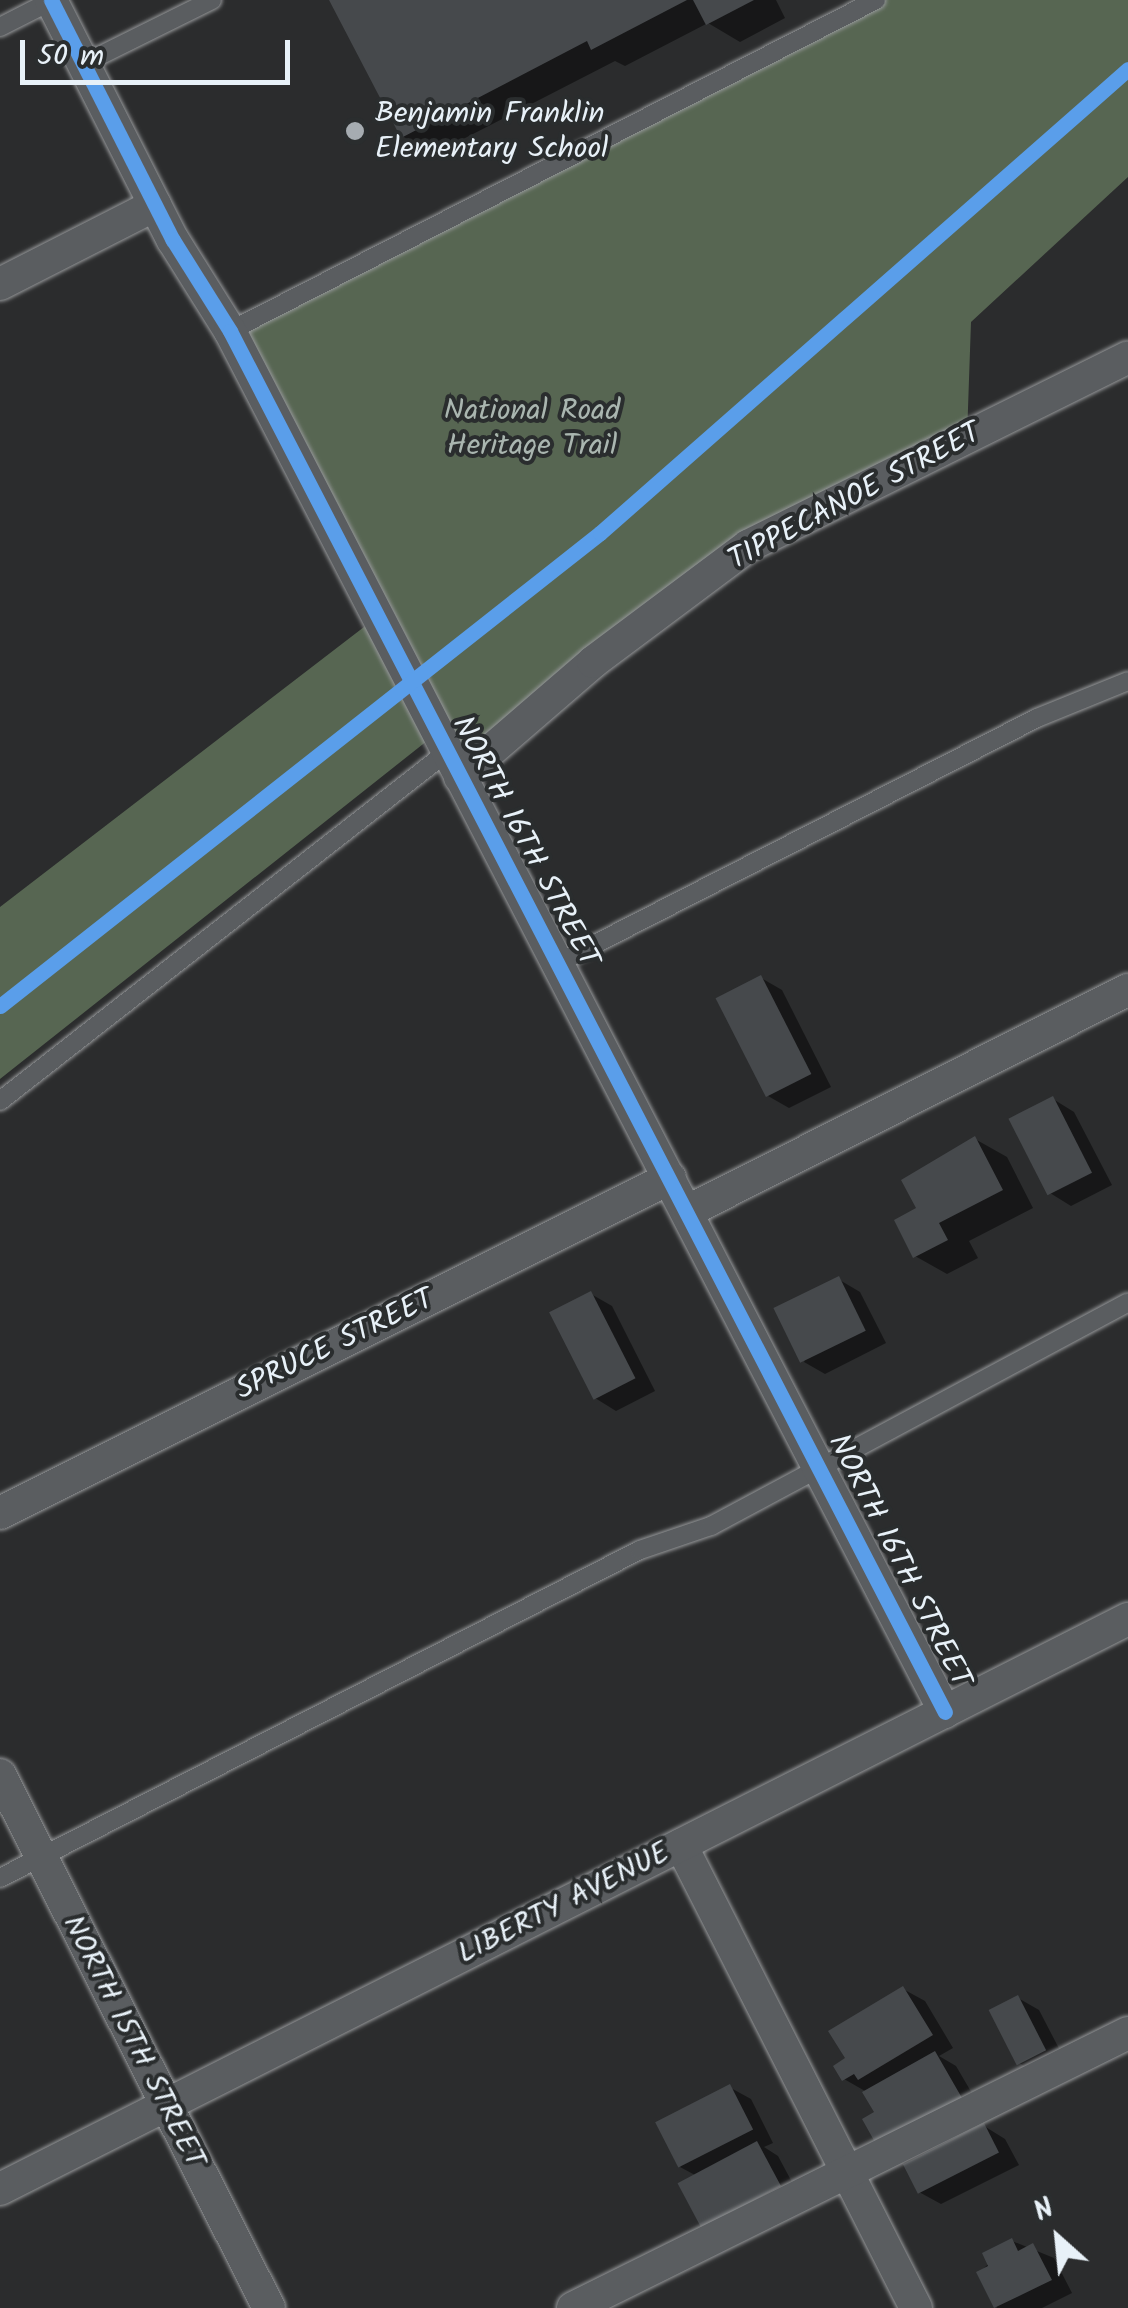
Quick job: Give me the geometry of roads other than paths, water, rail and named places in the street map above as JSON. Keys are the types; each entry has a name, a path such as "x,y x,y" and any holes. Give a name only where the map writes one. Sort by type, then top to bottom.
{"street":[{"name":"NORTH 16TH STREET","path":"51,1 155,205 230,331 946,1712"},
{"path":"0,284 155,205"},
{"name":"TIPPECANOE STREET","path":"454,765 748,546 1128,356"},
{"path":"688,1212 1128,990"},
{"name":"SPRUCE STREET","path":"0,1512 670,1178"},
{"name":"LIBERTY AVENUE","path":"0,2189 1128,1619"},
{"name":"NORTH 15TH STREET","path":"0,1775 163,2106 269,2308"},
{"path":"681,1845 916,2308"},
{"path":"572,2308 1128,2033"}],"lane":[{"path":"83,64 212,0"},
{"path":"230,331 876,0"},
{"path":"0,27 51,1"},
{"path":"558,963 1037,718 1128,681"},
{"path":"0,1101 454,765"},
{"path":"0,1878 39,1854 640,1550 711,1526 818,1465 1128,1302"}],"place":[{"name":"Benjamin Franklin Elementary School","path":"355,131"}],"park label":[{"name":"National Road Heritage Trail","path":"532,428"}]}
